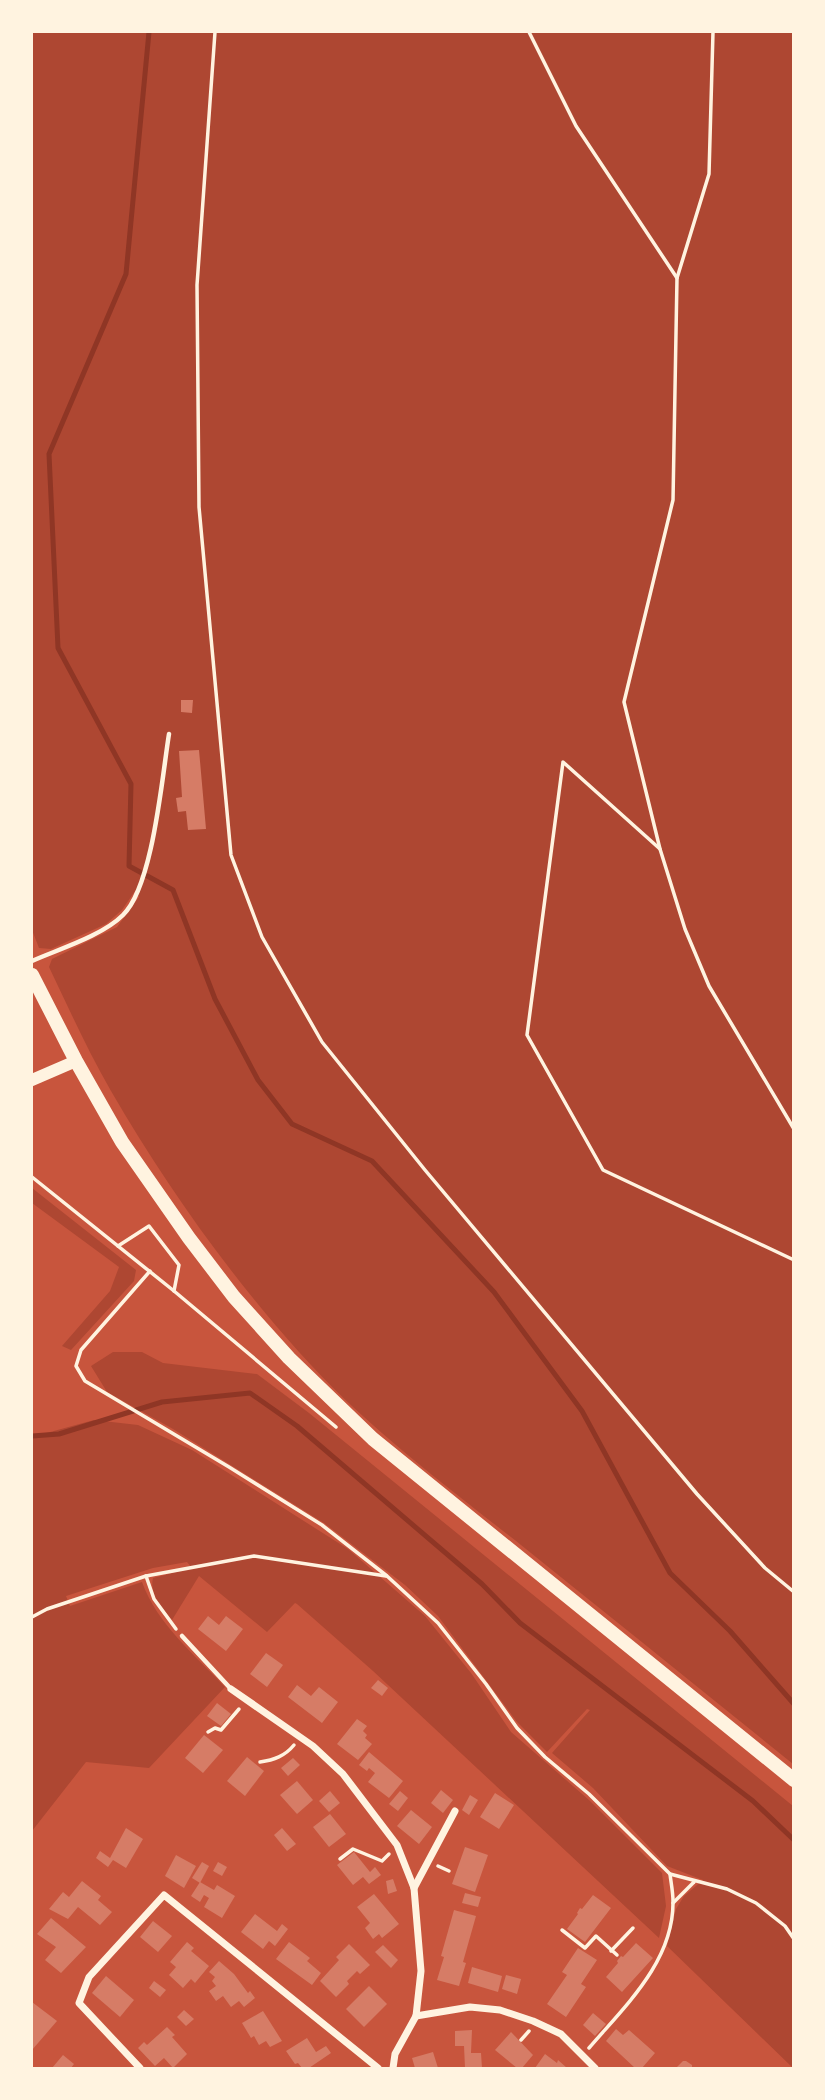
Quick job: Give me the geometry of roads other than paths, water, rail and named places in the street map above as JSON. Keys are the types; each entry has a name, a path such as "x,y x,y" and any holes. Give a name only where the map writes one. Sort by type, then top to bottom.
{"main road":[{"path":"32,975 122,1142 188,1238 234,1297 289,1358 373,1439 793,1780"},
{"path":"32,1080 76,1061"}],"street":[{"path":"231,1689 313,1745 343,1774 397,1845 414,1888 421,1971 416,2016 395,2054 393,2068"},
{"path":"414,1888 455,1811"},
{"path":"140,2068 79,2003 89,1977 164,1895 378,2068"},
{"path":"416,2016 470,2007 500,2010 561,2034 595,2068"}],"lane":[{"path":"32,961 108,927 124,915 135,898 148,856 169,734"},
{"path":"182,1636 231,1689"}],"waterway":[{"path":"149,32 126,274 49,454 58,648 131,784 129,866 173,890 215,999 258,1080 292,1124 372,1161 494,1292 582,1411 670,1573 730,1631 794,1704"},
{"path":"32,1436 59,1434 162,1402 250,1393 297,1426 482,1584 520,1623 753,1801 794,1840"}]}
